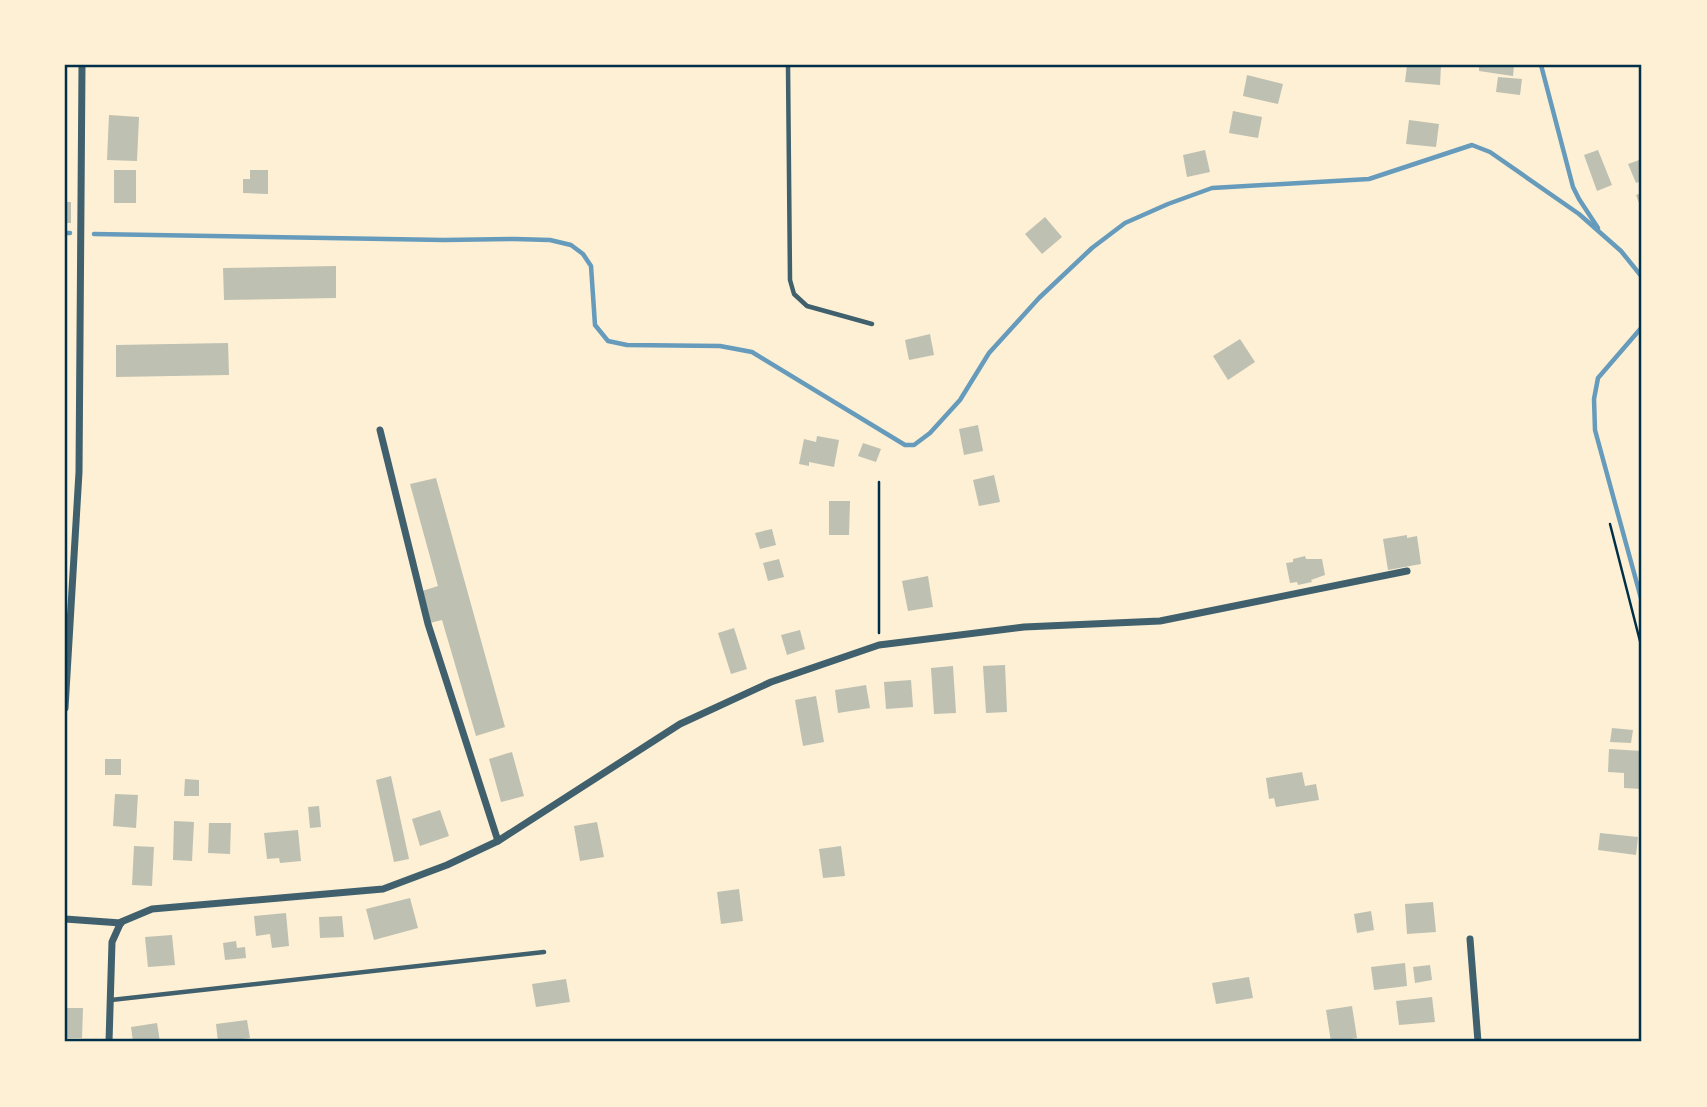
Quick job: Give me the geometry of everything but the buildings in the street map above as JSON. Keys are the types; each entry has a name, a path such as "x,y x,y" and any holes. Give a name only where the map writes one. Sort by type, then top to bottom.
{"street":[{"path":"65,708 79,472 82,65"},
{"path":"380,430 428,624 498,841"},
{"path":"65,919 121,923 152,909 383,889 447,865 498,841 680,724 771,682 879,645 1024,627 1160,621 1407,571"},
{"path":"109,1042 112,942 121,923"},
{"path":"1470,939 1478,1042"}],"lane":[{"path":"788,65 790,280 794,294 807,306 872,324"},
{"path":"110,1000 544,952"}],"path":[{"path":"879,482 879,645"},
{"path":"1610,524 1642,649"}],"waterway":[{"path":"1541,65 1573,187 1598,228"},
{"path":"94,234 515,239 550,240 571,245 583,254 591,266 595,325 608,341 627,345 720,346 752,352 905,445 914,445 930,433 960,400 989,353 1039,298 1092,248 1125,223 1212,188 1369,179 1472,145 1490,152 1579,214 1621,251 1642,277"},
{"path":"65,233 70,233"},
{"path":"1642,327 1598,378 1594,399 1595,430 1642,602"}]}
